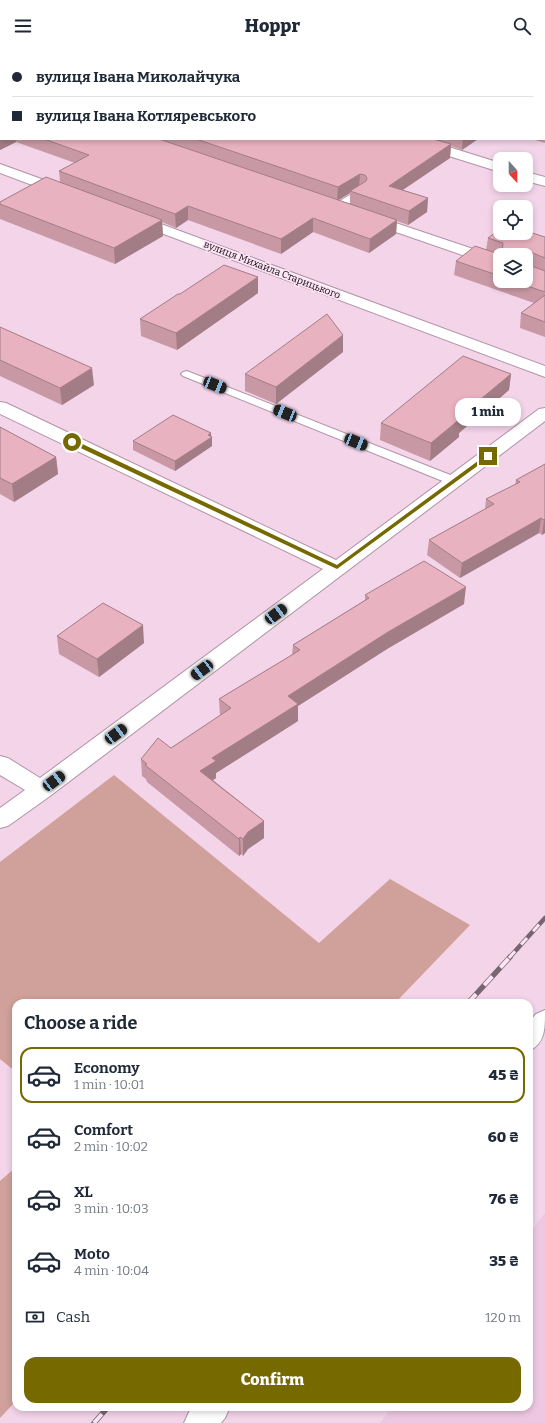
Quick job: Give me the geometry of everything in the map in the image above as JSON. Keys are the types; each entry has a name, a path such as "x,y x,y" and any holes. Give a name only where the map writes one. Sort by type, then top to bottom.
{"street":[{"path":"412,140 493,166"},
{"path":"0,168 75,196"},
{"path":"533,178 545,182"},
{"path":"322,202 493,261"},
{"name":"вулиця Михайла Старицького","path":"120,212 545,372"},
{"path":"0,407 337,568"},
{"path":"0,820 545,413"},
{"path":"0,764 42,790"},
{"path":"533,1035 545,1021"},
{"path":"200,1423 210,1411"}],"lane":[{"path":"337,207 360,192"},
{"path":"187,374 454,481"}],"shaded area":[{"path":"114,775 319,943 390,879 470,925 399,999 12,999 12,1069 0,1059 0,862"},
{"path":"12,1170 12,1405 0,1418 0,1181"},
{"path":"545,1213 545,1423 380,1423 389,1411 533,1411 533,1228"}],"building":[{"path":"47,140 162,140 397,220 370,239 313,218 281,239 188,206 175,214 59,171 89,155"},
{"path":"199,140 437,140 451,144 389,186 428,198 409,211 350,191 366,181 367,178 365,175 360,174 338,187"},
{"path":"46,177 162,220 114,248 0,204 0,202"},
{"path":"533,233 545,237 545,258 533,253 533,248 503,248 503,243 494,240 533,240"},
{"path":"493,234 493,240 488,238"},
{"path":"475,246 493,252 493,274 456,261"},
{"path":"224,265 258,277 176,333 140,319 180,294"},
{"path":"533,267 545,271 545,292 533,288"},
{"path":"545,295 545,322 521,313"},
{"path":"327,314 343,335 276,387 245,374"},
{"path":"0,327 92,368 60,388 0,360"},
{"path":"463,356 511,374 458,418 460,419 431,443 381,423"},
{"path":"173,415 211,433 208,435 212,437 175,461 133,441"},
{"path":"0,427 56,457 12,484 0,478"},
{"path":"545,464 544,520 541,518 462,563 429,540 494,504 486,499 520,482 516,480"},
{"path":"424,561 466,587 388,632 288,696 298,704 212,758 216,761 200,771 264,821 248,832 243,839 240,837 239,839 145,765 147,764 141,759 158,738 171,748 231,708 219,699 300,650 293,645 369,598 365,595"},
{"path":"103,603 143,625 97,659 57,636"}],"railway":[{"path":"509,958 545,918"},
{"path":"472,999 510,957"},
{"path":"94,1423 104,1411"}],"route":[{"path":"72,442 337,568 488,456"}]}
